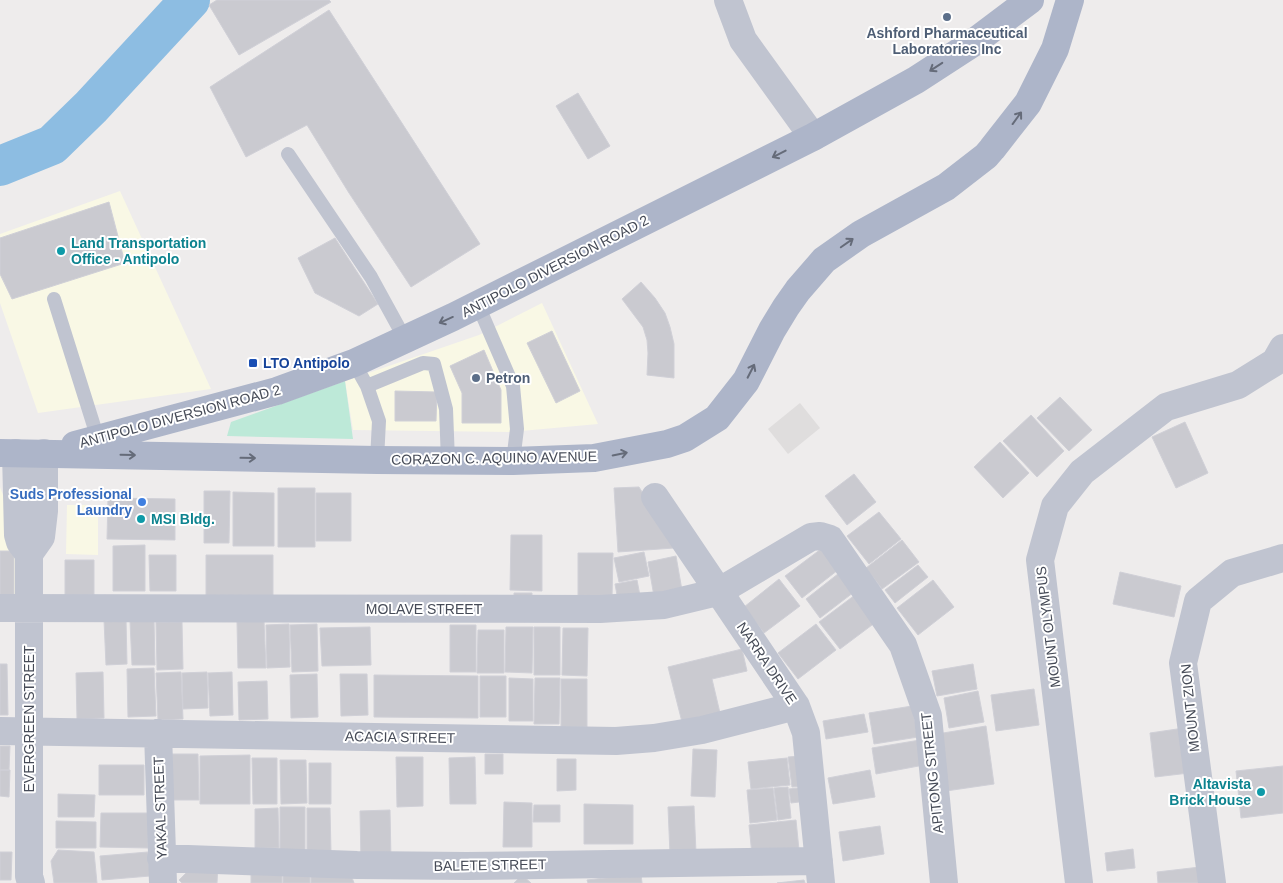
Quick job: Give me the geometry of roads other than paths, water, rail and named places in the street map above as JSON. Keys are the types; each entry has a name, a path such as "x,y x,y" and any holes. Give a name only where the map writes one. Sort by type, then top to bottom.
{"main road":[{"name":"ANTIPOLO DIVERSION ROAD 2","path":"44,453 277,391 354,363 478,305 813,137 916,80 974,43 1025,5 1045,1 1057,9 1067,12"},
{"name":"CORAZON C. AQUINO AVENUE","path":"8,453 513,461 594,458 643,450 685,438 717,418 746,381 786,307 824,260 860,234 946,187 992,149 1028,103 1055,49 1067,12"},
{"path":"191,414 168,430 167,447 200,457"}],"street":[{"path":"728,0 743,40 813,137"},
{"name":"MOUNT OLYMPUS","path":"1079,883 1040,560 1055,506 1082,472 1166,407 1238,385 1275,362 1283,348"},
{"path":"8,453 31,511"},
{"path":"31,511 44,453"},
{"name":"NARRA DRIVE","path":"655,497 796,706 806,733 820,872"},
{"name":"EVERGREEN STREET","path":"31,511 41,537 30,554 29,876 31,883"},
{"name":"MOLAVE STREET","path":"0,608 600,609 664,605 718,592 811,537 820,536 830,539"},
{"name":"APITONG STREET","path":"830,539 903,644 928,716 944,883"},
{"name":"MOUNT ZION","path":"1212,883 1183,663 1198,601 1232,573 1283,558"},
{"name":"ACACIA STREET","path":"0,731 616,741 654,738 702,730 796,706"},
{"name":"YAKAL STREET","path":"158,733 162,870"},
{"name":"BALETE STREET","path":"162,870 360,874 467,866 564,873 820,872"}],"lane":[{"path":"288,154 371,278 404,339"},
{"path":"54,299 98,439"},
{"path":"478,305 513,386 517,429 513,461"},
{"path":"354,363 367,386 379,421 377,460"},
{"path":"367,386 423,363 434,364 446,409 448,461"}],"waterway":[{"path":"0,166 52,145 91,107 190,0"}],"place":[{"name":"Ashford Pharmaceutical Laboratories Inc","path":"947,17"},
{"name":"Land Transportation Office - Antipolo","path":"61,251"},
{"name":"LTO Antipolo","path":"253,363"},
{"name":"Petron","path":"476,378"},
{"name":"Suds Professional Laundry","path":"142,502"},
{"name":"MSI Bldg.","path":"141,519"},
{"name":"Altavista Brick House","path":"1261,792"}]}
